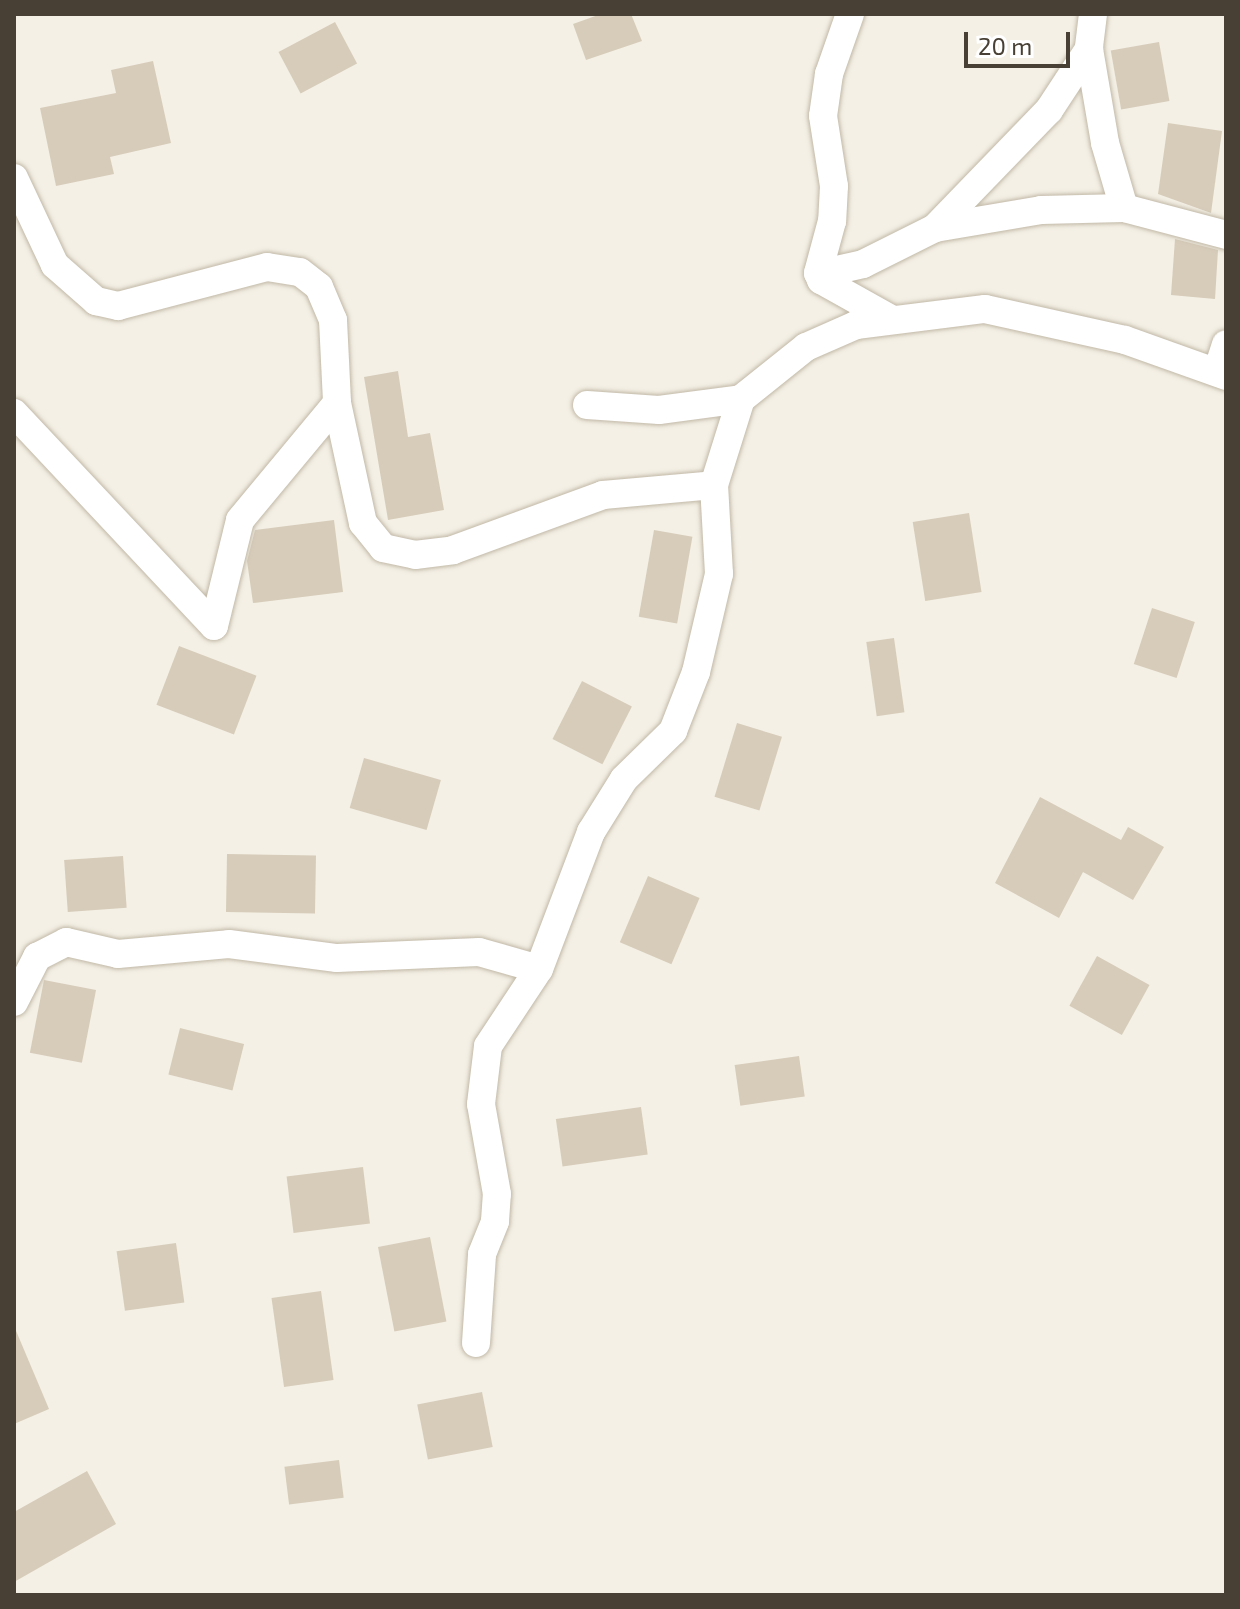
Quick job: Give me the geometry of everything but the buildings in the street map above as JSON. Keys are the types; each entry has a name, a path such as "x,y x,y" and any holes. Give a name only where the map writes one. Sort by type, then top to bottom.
{"street":[{"path":"819,274 834,186 823,116 829,74 850,14"},
{"path":"1093,14 1089,49 1105,143 1124,208"},
{"path":"935,228 1049,110 1089,49"},
{"path":"14,178 55,265 96,301 118,306 267,267 300,272 319,287 333,320 337,403 363,523 383,548 415,555 453,550 603,495 714,485"},
{"path":"819,274 874,259 935,228 1041,210 1124,208 1226,235"},
{"path":"819,274 891,319"},
{"path":"587,405 659,410 741,399 806,347 856,325 985,309 1125,340 1221,374 1226,344"},
{"path":"476,1343 482,1254 495,1221 497,1194 481,1076 488,1046 539,969 591,832 624,779 673,731 696,672 719,574 714,485 741,399"},
{"path":"14,413 214,626 240,520 337,403"},
{"path":"14,1002 37,957 66,942 118,954 229,944 337,958 479,952 539,969"}]}
